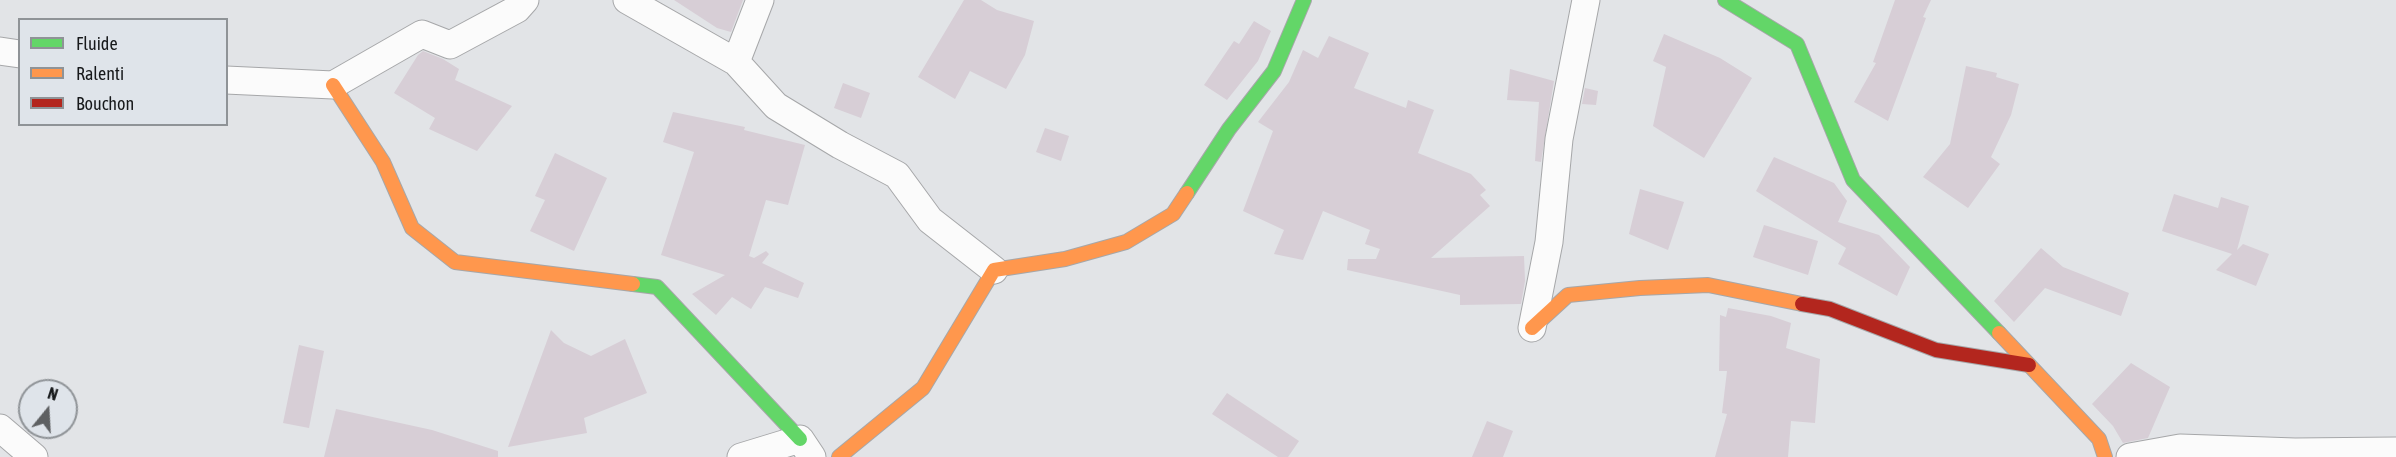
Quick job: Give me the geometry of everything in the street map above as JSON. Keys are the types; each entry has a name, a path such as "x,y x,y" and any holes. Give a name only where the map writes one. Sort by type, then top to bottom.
{"street":[{"path":"228,80 333,85 422,34 450,45 517,9 525,0"},
{"path":"627,0 736,62 776,106 840,145 897,175 930,220 994,270 1065,259 1126,242 1173,214 1229,129 1274,71 1304,0"},
{"path":"736,62 760,0"},
{"path":"1532,328 1549,242 1559,139 1586,0"},
{"path":"1725,0 1797,44 1853,180 2099,439 2104,457"},
{"path":"0,51 18,54"},
{"path":"333,85 383,162 412,228 455,262 657,287 806,448"},
{"path":"839,457 923,388 994,270"},
{"path":"1532,328 1568,295 1640,288 1708,285 1830,309 1936,350 2029,366"},
{"path":"0,428 34,457"},
{"path":"741,457 806,448"},
{"path":"2130,457 2180,448 2295,452 2396,451"}],"building":[{"path":"674,0 743,0 731,32 717,28"},
{"path":"964,0 981,0 997,10 1034,21 1025,55 1006,89 970,71 955,99 918,77"},
{"path":"1895,0 1931,0 1923,17 1926,18 1888,121 1854,102 1876,63 1873,62"},
{"path":"1254,21 1271,31 1258,61 1227,100 1204,85 1234,41 1239,44"},
{"path":"1664,34 1720,58 1752,78 1704,158 1653,126 1666,67 1653,61"},
{"path":"1329,36 1369,53 1354,88 1406,108 1408,100 1434,110 1418,153 1471,174 1486,190 1480,195 1490,206 1431,258 1524,256 1525,281 1521,304 1460,305 1460,295 1347,270 1348,259 1376,259 1380,249 1365,244 1370,230 1323,211 1303,260 1274,254 1284,230 1243,211 1273,131 1258,122 1289,82 1303,50 1318,58"},
{"path":"423,51 459,69 455,80 512,106 477,151 429,129 435,118 394,93 418,55"},
{"path":"1966,66 1997,73 1996,77 2019,84 2011,115 1991,157 2000,164 1968,208 1923,177 1950,144"},
{"path":"1510,69 1554,81 1541,162 1535,161 1539,102 1507,100"},
{"path":"843,83 870,93 861,118 834,108"},
{"path":"1585,88 1598,91 1596,105 1582,104"},
{"path":"673,112 745,127 744,130 805,145 788,205 766,200 749,256 754,258 766,251 769,254 762,263 804,283 798,298 765,287 751,309 732,297 716,315 692,294 725,275 661,255 694,152 663,142"},
{"path":"1045,128 1069,136 1061,161 1036,152"},
{"path":"555,153 607,178 574,251 530,231 545,200 535,196"},
{"path":"1774,157 1834,183 1847,201 1838,222 1879,235 1910,267 1897,296 1838,264 1846,248 1756,191"},
{"path":"1640,189 1684,202 1668,250 1629,234"},
{"path":"2174,194 2218,208 2221,197 2249,206 2237,250 2243,244 2269,254 2256,286 2216,270 2232,254 2162,231"},
{"path":"1764,225 1818,241 1808,275 1753,257"},
{"path":"2041,248 2063,267 2129,293 2121,316 2045,288 2014,322 1994,301"},
{"path":"1728,308 1771,316 1791,323 1786,348 1820,359 1815,423 1791,421 1788,457 1715,457 1727,414 1722,413 1727,371 1719,371 1720,315 1726,317"},
{"path":"551,330 564,343 591,356 625,339 647,393 584,418 587,433 508,447"},
{"path":"299,345 324,351 309,428 283,423"},
{"path":"2131,363 2170,387 2148,438 2123,443 2113,426 2092,404"},
{"path":"1227,393 1299,441 1288,457 1278,457 1212,414"},
{"path":"336,409 432,430 498,451 498,457 324,457"},
{"path":"1487,421 1513,431 1503,457 1472,457"}],"traffic: fast":[{"path":"1187,193 1229,129 1274,71 1304,0"},
{"path":"1725,0 1797,44 1853,180 1999,333"},
{"path":"633,284 657,287 800,439"}],"traffic: slow":[{"path":"333,85 383,162 412,228 455,262 633,284"},
{"path":"839,457 923,388 994,270 1065,259 1126,242 1173,214 1187,193"},
{"path":"1532,328 1568,295 1640,288 1708,285 1802,304"},
{"path":"1999,333 2099,439 2105,457"}],"traffic: jam":[{"path":"1802,304 1830,309 1936,350 2029,365"}]}
